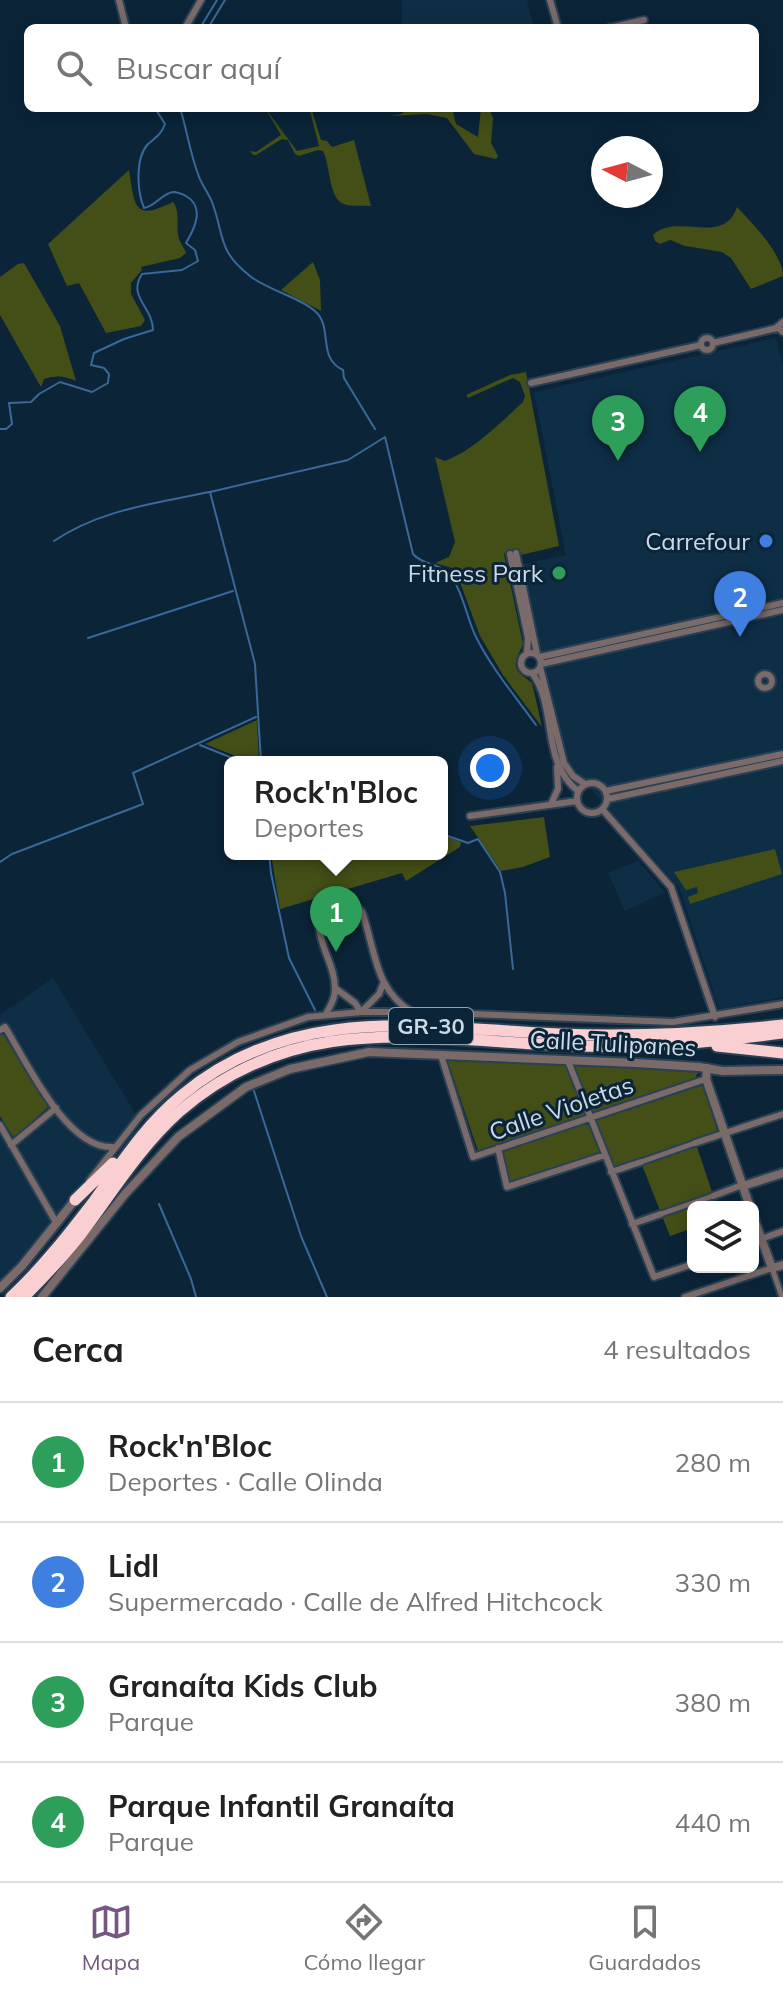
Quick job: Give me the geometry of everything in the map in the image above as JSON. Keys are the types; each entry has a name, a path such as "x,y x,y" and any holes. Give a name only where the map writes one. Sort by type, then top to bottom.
{"highway":[{"name":"GR-30","path":"11,1297 53,1254 154,1120 214,1072 252,1051 315,1031 355,1026 407,1025 609,1035 764,1027 783,1022"},
{"name":"GR-30","path":"24,1297 57,1262 134,1162 178,1113 218,1082 263,1059 311,1044 366,1037 581,1046 689,1043 783,1033"},
{"path":"689,1043 783,1053"},
{"path":"75,1200 134,1144"},
{"path":"32,1297 52,1275 57,1262"}],"street":[{"path":"119,0 125,24"},
{"path":"187,24 201,0"},
{"path":"550,0 557,24"},
{"path":"626,24 644,20"},
{"path":"531,383 701,345 707,338 713,343 780,330 778,324 783,322"},
{"path":"513,554 564,763 573,776 585,784 599,783 607,795"},
{"path":"515,562 528,638 527,653 520,664 525,672 532,673"},
{"path":"532,673 540,661 783,603"},
{"path":"527,653 540,661 783,610"},
{"path":"532,673 540,689 557,763 558,789 551,804"},
{"path":"772,682 781,682"},
{"path":"607,795 783,754"},
{"path":"607,795 783,761"},
{"path":"557,763 578,791"},
{"path":"585,784 578,791 577,801 583,810 589,813 602,809"},
{"path":"602,809 607,795"},
{"path":"470,816 577,801"},
{"path":"602,809 671,887 715,1017"},
{"path":"326,1014 335,988 318,928 319,914 325,904 345,899 355,903 362,912 383,984 396,1002 414,1013"},
{"path":"361,1012 379,994 383,984"},
{"path":"335,988 355,1003 361,1012"},
{"path":"0,1288 57,1224 112,1148 164,1091 218,1052 282,1024 326,1014 361,1012 549,1016 644,1023 715,1017 783,1004"},
{"path":"0,1030 5,1027 64,1122 95,1144 112,1148"},
{"name":"Calle Tulipanes","path":"42,1297 163,1151 193,1123 238,1091 290,1069 356,1053 723,1071 783,1070"},
{"name":"Calle Violetas","path":"441,1055 473,1157 706,1079"},
{"path":"568,1061 654,1277 687,1266"},
{"path":"707,1068 706,1079 748,1201"},
{"path":"11,1145 56,1108"},
{"path":"611,1172 783,1114"},
{"path":"0,1125 57,1224"},
{"path":"95,1144 100,1164"},
{"path":"498,1148 507,1187 605,1155"},
{"path":"632,1224 783,1173"},
{"path":"782,1297 759,1241 783,1231"},
{"path":"685,1297 783,1265"}],"shaded area":[{"path":"402,0 527,0 533,24 402,24"},
{"path":"776,338 783,363 783,997 719,1009 679,887 566,762 522,564 566,555 534,392"},
{"path":"638,861 665,892 625,911 608,873"},
{"path":"53,978 141,1123 34,1263 0,1294 0,1015"}],"green space":[{"path":"267,112 297,151 319,146 310,112 321,140 332,147 354,140 371,206 339,201 323,151 299,156 288,140 282,139 256,155 250,151 256,152 281,135"},
{"path":"453,112 456,124 478,137 481,112 491,112 491,143 498,156 496,159 474,154 447,118 427,114 390,116"},
{"path":"129,170 138,207 150,210 173,202 177,211 178,236 186,253 180,258 141,267 142,270 131,283 131,294 145,320 141,326 106,333 79,283 67,286 48,244"},
{"path":"737,207 778,258 783,276 751,289 731,258 722,252 685,246 670,240 660,244 655,241 653,235 663,229 722,225 731,219"},
{"path":"313,262 320,280 321,311 281,290"},
{"path":"24,263 60,326 76,381 53,377 44,379 41,387 0,315 0,277"},
{"path":"526,372 559,546 521,555 519,549 504,554 523,644 516,667 532,683 542,727 503,675 480,636 455,569 435,563 449,557 455,542 435,457 445,461 466,450 505,419 523,402 525,396 520,382 513,378 468,398 466,395 510,375"},
{"path":"257,720 259,756 236,756 205,744"},
{"path":"544,817 550,857 501,871 470,826"},
{"path":"448,837 461,842 460,847 448,855"},
{"path":"775,849 782,874 690,904 688,897 698,893 697,887 686,890 674,872"},
{"path":"272,860 439,860 406,881 402,873 280,909"},
{"path":"3,1034 48,1107 14,1138 0,1116 0,1035"},
{"path":"447,1059 565,1064 585,1116 478,1151"},
{"path":"573,1065 697,1070 698,1074 697,1079 592,1113"},
{"path":"703,1085 718,1133 695,1141 715,1201 687,1201 687,1230 670,1236 640,1160 615,1168 595,1121"},
{"path":"583,1124 589,1125 601,1153 509,1183 503,1151"}],"waterway":[{"path":"202,24 217,0"},
{"path":"210,24 225,0"},
{"path":"0,429 12,424 9,403 31,402 60,382 92,392 108,383 109,374 104,368 91,365 94,353 153,330 137,289 142,274 182,270 198,261 195,250 186,243 197,212 192,201 173,192 148,207 144,208 142,201 138,175 141,158 165,124 158,112"},
{"path":"181,112 195,166 212,202 227,250 239,267 257,281 316,312 324,326 330,358 343,370 344,378 375,429"},
{"path":"261,756 255,664 210,492 348,460 385,437 413,554 444,570 453,579 482,649 536,725"},
{"path":"54,541 109,515 209,492"},
{"path":"88,638 233,591"},
{"path":"0,862 12,854 143,804 133,773 256,717"},
{"path":"200,745 227,756"},
{"path":"448,836 468,843 478,839 500,872 513,969"},
{"path":"270,860 289,958 315,1010"},
{"path":"253,1088 301,1236 327,1297"},
{"path":"159,1204 196,1297"}],"place":[{"name":"Parque Infantil Granaíta","path":"700,452"},
{"name":"Granaíta Kids Club","path":"618,461"},
{"name":"Carrefour","path":"766,541"},
{"name":"Fitness Park","path":"559,573"},
{"name":"Lidl","path":"740,637"},
{"name":"Rock'n'Bloc","path":"336,952"}]}
